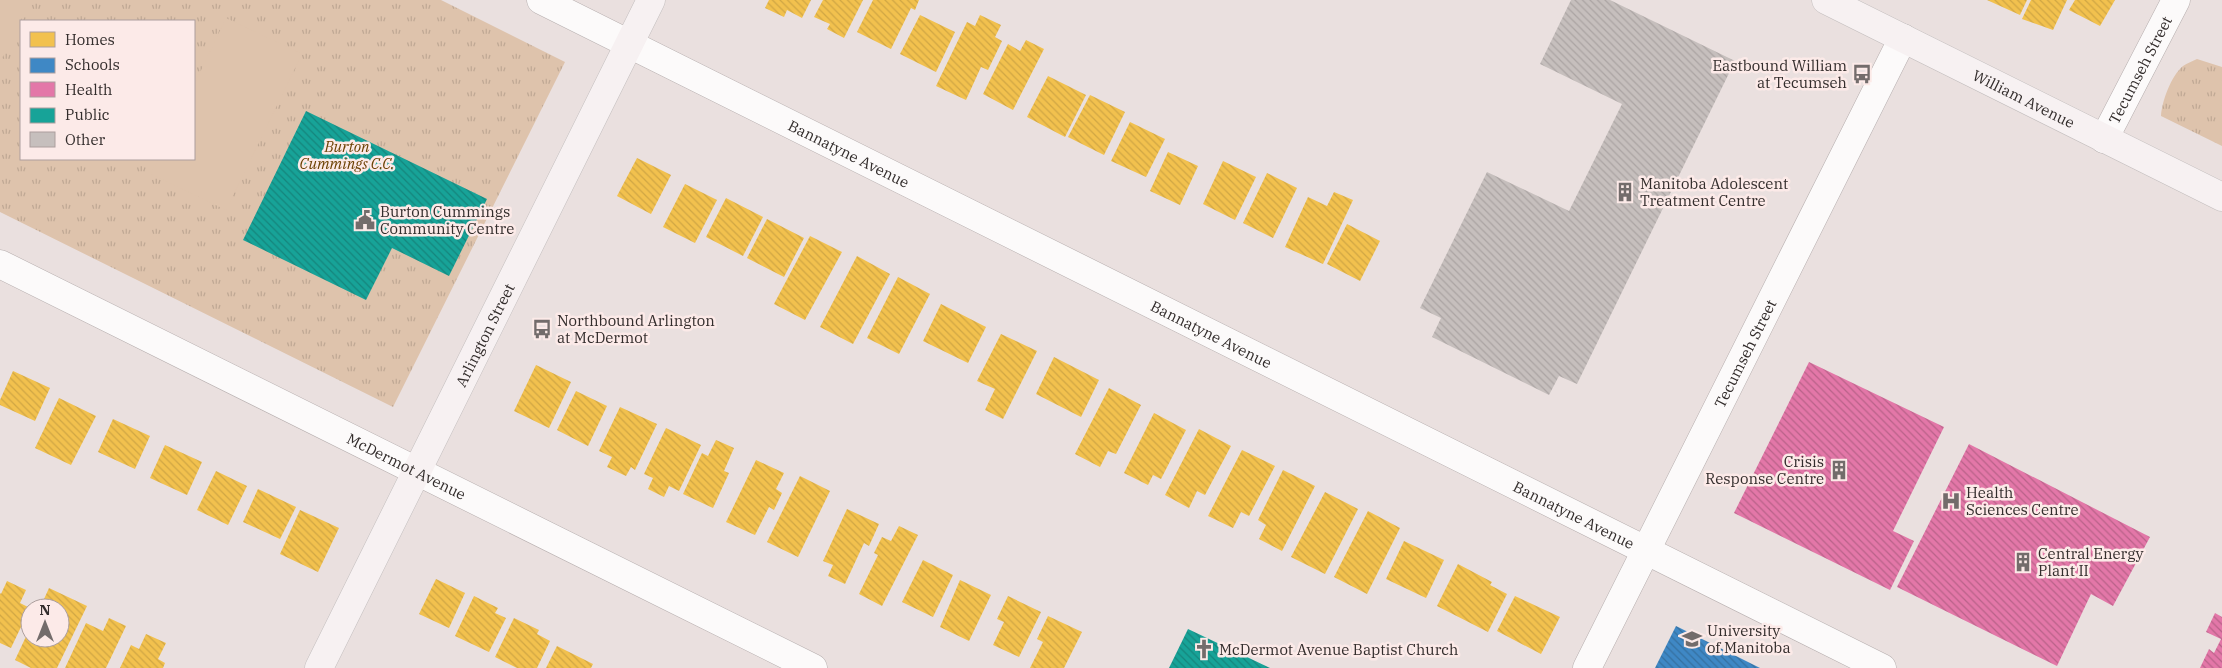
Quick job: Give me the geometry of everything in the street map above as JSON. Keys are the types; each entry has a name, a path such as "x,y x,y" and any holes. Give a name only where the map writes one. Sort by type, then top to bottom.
{"main road":[{"name":"Arlington Street","path":"319,668 651,0"},
{"name":"William Avenue","path":"1826,0 2222,197"}],"street":[{"name":"Bannatyne Avenue","path":"541,0 1882,668"},
{"name":"Tecumseh Street","path":"2104,139 2176,0"},
{"name":"Tecumseh Street","path":"1587,668 1647,552 1903,38"},
{"name":"McDermot Avenue","path":"0,264 813,668"}],"green space":[{"name":"Burton Cummings C.C.","path":"0,0 441,0 565,62 393,407 0,212"},
{"path":"0,0 31,0 20,20 0,62"},
{"path":"226,18 302,54 226,210 151,174 158,160 195,160 195,83"},
{"path":"2197,59 2222,67 2222,146 2161,116 2165,96 2171,82 2183,66"}],"building: Homes":[{"path":"769,0 811,0 802,18 787,10 784,17 765,8"},
{"path":"823,0 863,0 844,38 827,29 830,24 814,17"},
{"path":"873,0 919,0 915,10 911,8 891,49 857,32"},
{"path":"1987,0 2027,0 2020,15"},
{"path":"2031,0 2067,0 2053,30 2022,19"},
{"path":"2075,0 2115,0 2100,26 2069,10"},
{"path":"920,15 955,32 936,72 900,54"},
{"path":"980,15 1001,25 995,37 1002,41 988,70 981,67 966,100 936,86 967,22 975,26"},
{"path":"1026,40 1044,49 1013,110 983,94 1008,44 1020,51"},
{"path":"1048,76 1086,95 1065,137 1027,117"},
{"path":"1090,95 1125,112 1104,155 1068,137"},
{"path":"1130,122 1165,139 1146,177 1111,161"},
{"path":"1168,152 1198,166 1180,205 1150,191"},
{"path":"637,158 671,175 651,214 617,196"},
{"path":"1223,161 1256,177 1235,220 1203,204"},
{"path":"1267,173 1297,188 1273,238 1243,223"},
{"path":"685,184 717,200 695,243 663,227"},
{"path":"1334,192 1353,200 1323,264 1285,247 1308,197 1327,206"},
{"path":"726,198 763,217 743,256 706,237"},
{"path":"767,219 804,238 784,277 747,258"},
{"path":"1347,224 1380,241 1360,281 1327,264"},
{"path":"810,236 842,252 805,320 774,304"},
{"path":"857,256 890,274 853,344 820,327"},
{"path":"898,277 930,294 899,354 867,338"},
{"path":"941,304 986,327 968,363 923,341"},
{"path":"1001,334 1037,351 1003,419 985,410 995,389 977,381"},
{"path":"1054,357 1099,380 1081,417 1036,394"},
{"path":"536,365 571,382 549,428 514,411"},
{"path":"13,371 50,388 35,421 0,405 0,400"},
{"path":"1109,388 1141,405 1116,454 1108,451 1100,467 1075,454"},
{"path":"576,391 607,406 588,446 557,430"},
{"path":"59,398 96,416 71,465 35,448"},
{"path":"620,407 657,424 635,470 631,467 626,476 607,467 612,457 599,451"},
{"path":"1154,413 1186,430 1161,479 1153,475 1148,485 1124,473"},
{"path":"113,419 150,436 135,469 98,452"},
{"path":"666,428 701,445 679,491 669,486 664,497 648,489 653,478 644,474"},
{"path":"1199,429 1231,446 1205,495 1197,491 1189,508 1165,495"},
{"path":"716,440 734,448 724,471 729,473 713,508 683,494 702,453 708,456"},
{"path":"165,445 202,462 187,495 150,478"},
{"path":"1242,450 1275,466 1249,516 1241,512 1233,528 1208,516"},
{"path":"756,460 784,473 776,489 782,493 774,510 769,507 755,535 726,522"},
{"path":"1283,470 1315,486 1282,551 1259,539 1266,525 1258,520"},
{"path":"216,471 247,486 228,525 197,510"},
{"path":"800,476 830,491 798,557 767,542"},
{"path":"258,489 296,507 280,539 243,522"},
{"path":"1325,492 1358,509 1325,574 1291,557"},
{"path":"847,509 879,524 869,546 864,543 845,584 828,576 833,565 823,561"},
{"path":"300,510 339,528 318,572 280,554"},
{"path":"1368,511 1400,528 1367,594 1334,577"},
{"path":"899,526 918,535 882,606 859,594 878,555 874,553 882,537 891,541"},
{"path":"1404,541 1444,560 1426,598 1386,579"},
{"path":"923,560 953,575 933,617 902,602"},
{"path":"1458,564 1492,582 1490,585 1507,594 1488,632 1437,606"},
{"path":"436,579 465,593 449,628 419,614"},
{"path":"960,580 991,595 969,641 940,627"},
{"path":"7,581 26,590 22,598 20,598 20,629 11,648 0,643 1,594"},
{"path":"49,588 87,606 70,641 70,598 44,598"},
{"path":"474,596 498,608 495,613 506,618 489,652 455,636"},
{"path":"1008,596 1041,612 1019,657 993,645 1004,622 997,619"},
{"path":"1515,596 1560,617 1541,654 1497,631"},
{"path":"1048,616 1082,632 1064,668 1030,668 1043,642 1037,639"},
{"path":"109,618 126,626 106,668 65,668 86,623 103,631"},
{"path":"514,618 539,630 537,634 550,641 537,668 517,668 495,657"},
{"path":"146,634 166,643 158,659 165,663 163,668 120,668 131,645 139,649"},
{"path":"557,646 593,664 591,668 546,668"},
{"path":"21,648 67,648 57,668 31,668 15,660"}],"building: Schools":[{"path":"1676,626 1760,668 1655,668"}],"building: Health":[{"name":"Crisis Response Centre","path":"1809,362 1944,427 1893,531 1914,541 1890,590 1734,513"},
{"name":"Central Energy Plant II","path":"1969,444 2150,537 2113,606 2091,594 2057,666 1897,587"},
{"path":"2215,613 2222,617 2222,668 2200,668 2209,649 2214,653 2221,639 2206,632"}],"building: Public":[{"name":"Burton Cummings Community Centre","path":"306,111 487,199 449,276 392,248 366,300 243,240"},
{"name":"McDermot Avenue Baptist Church","path":"1188,629 1270,668 1169,668"}],"building: Other":[{"name":"Manitoba Adolescent Treatment Centre","path":"1571,0 1610,0 1735,61 1577,384 1559,376 1549,395 1432,337 1441,318 1420,308 1487,172 1569,211 1622,104 1540,64"}],"place":[{"name":"Eastbound William at Tecumseh","path":"1862,74"},
{"name":"Manitoba Adolescent Treatment Centre","path":"1625,192"},
{"name":"Burton Cummings Community Centre","path":"365,220"},
{"name":"Northbound Arlington at McDermot","path":"542,329"},
{"name":"Crisis Response Centre","path":"1839,470"},
{"name":"Health Sciences Centre","path":"1951,501"},
{"name":"Central Energy Plant II","path":"2023,562"},
{"name":"University of Manitoba","path":"1692,639"},
{"name":"McDermot Avenue Baptist Church","path":"1204,649"}]}
